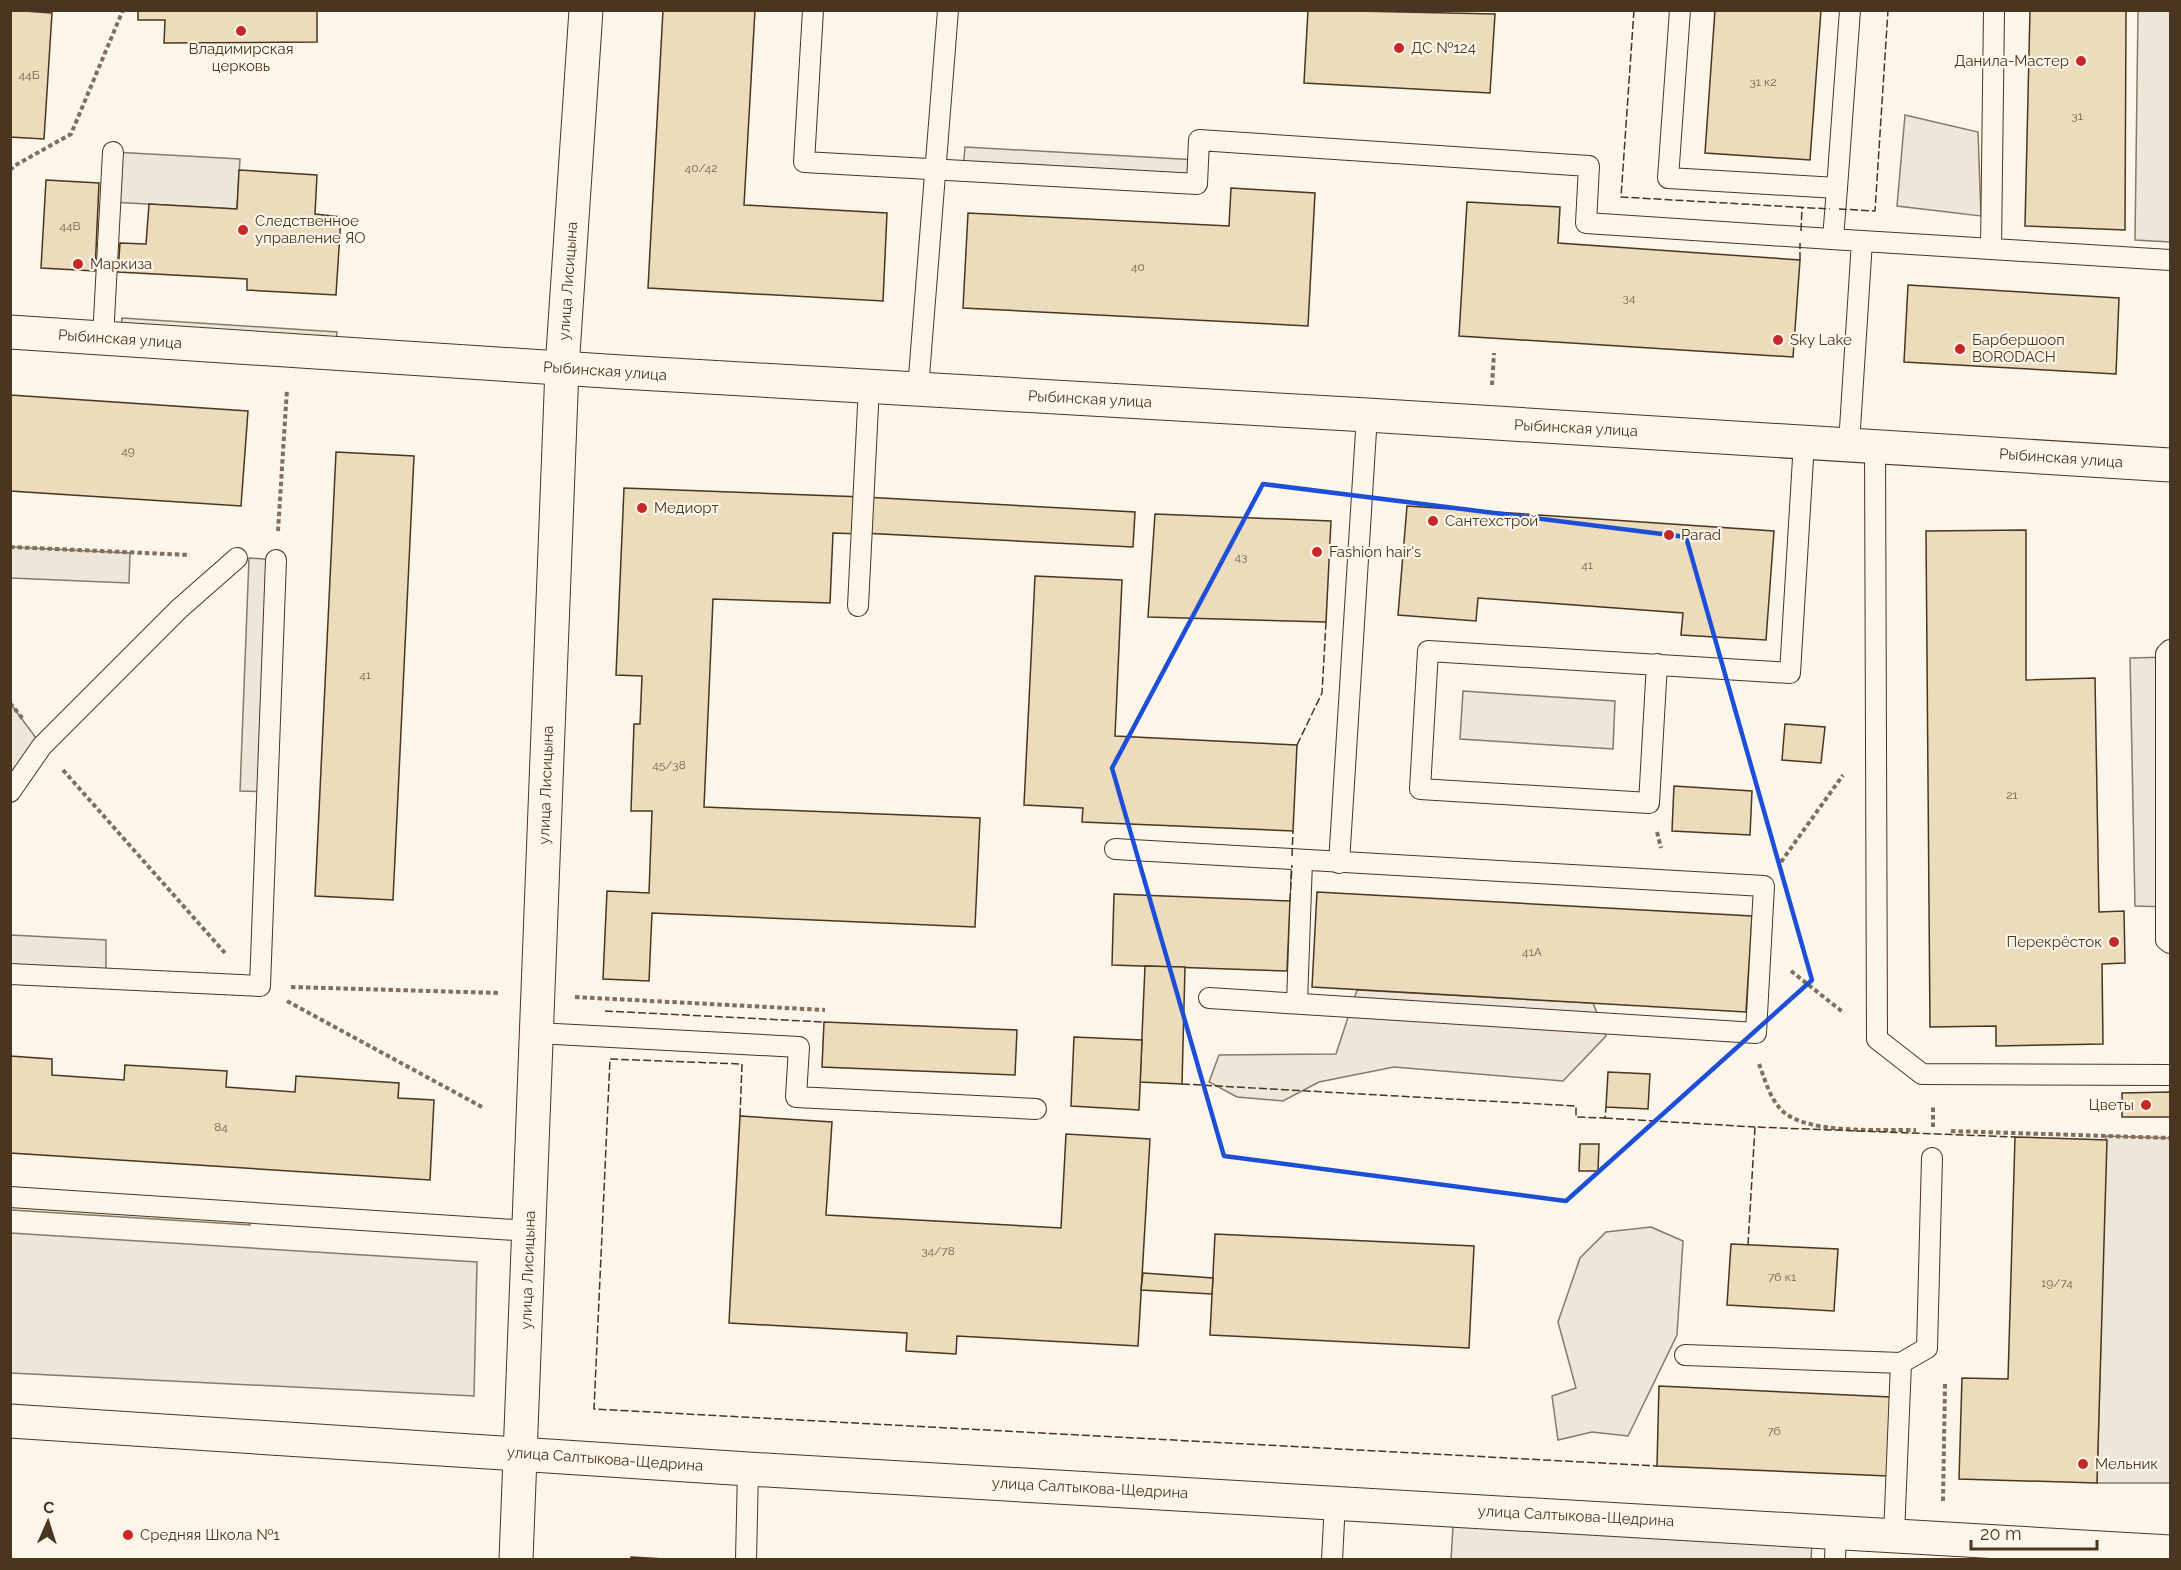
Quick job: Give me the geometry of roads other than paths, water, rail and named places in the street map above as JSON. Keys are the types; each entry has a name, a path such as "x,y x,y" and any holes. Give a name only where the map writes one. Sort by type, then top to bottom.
{"street":[{"name":"улица Лисицына","path":"516,1560 562,368 586,10"},
{"name":"Рыбинская улица","path":"10,332 562,368 2170,465"},
{"name":"улица Салтыкова-Щедрина","path":"10,1421 748,1469 1335,1502 1836,1546 1894,1535 2170,1552"}],"lane":[{"path":"813,10 804,162 1197,184 1199,140 1589,166 1586,223 2170,260"},
{"path":"918,389 948,10"},
{"path":"1680,10 1668,178 1837,188"},
{"path":"1833,239 1850,10"},
{"path":"1991,249 1994,10"},
{"path":"103,338 113,152"},
{"path":"1862,241 1862,445 1876,728 1877,1039 1922,1074 2170,1075"},
{"path":"858,606 869,386"},
{"path":"1339,863 1367,415"},
{"path":"1657,664 1649,803 1420,789 1428,651 1657,664 1790,673 1804,442"},
{"path":"10,792 42,746 179,609 237,558"},
{"path":"10,974 260,986 276,560"},
{"path":"2170,650 2166,654 2166,940 2170,943"},
{"path":"1115,849 1764,886 1756,1033 1209,998"},
{"path":"1297,1003 1302,861"},
{"path":"537,1033 799,1047 796,1097 1036,1109"},
{"path":"1685,1355 1901,1363 1926,1348 1932,1158"},
{"path":"10,1197 530,1232"},
{"path":"1894,1535 1901,1363"},
{"path":"746,1560 748,1469"},
{"path":"1332,1560 1335,1502"}],"place":[{"name":"Владимирская церковь","path":"241,31"},
{"name":"ДС №124","path":"1399,48"},
{"name":"Данила-Мастер","path":"2081,61"},
{"name":"Следственное управление ЯО","path":"243,230"},
{"name":"Маркиза","path":"78,264"},
{"name":"Sky Lake","path":"1778,340"},
{"name":"Барбершооп BORODACH","path":"1960,349"},
{"name":"Медиорт","path":"642,508"},
{"name":"Сантехстрой","path":"1433,521"},
{"name":"Parad","path":"1669,535"},
{"name":"Fashion hair's","path":"1317,552"},
{"name":"Перекрёсток","path":"2114,942"},
{"name":"Цветы","path":"2146,1105"},
{"name":"Мельник","path":"2083,1464"},
{"name":"Средняя Школа №1","path":"128,1535"}]}
